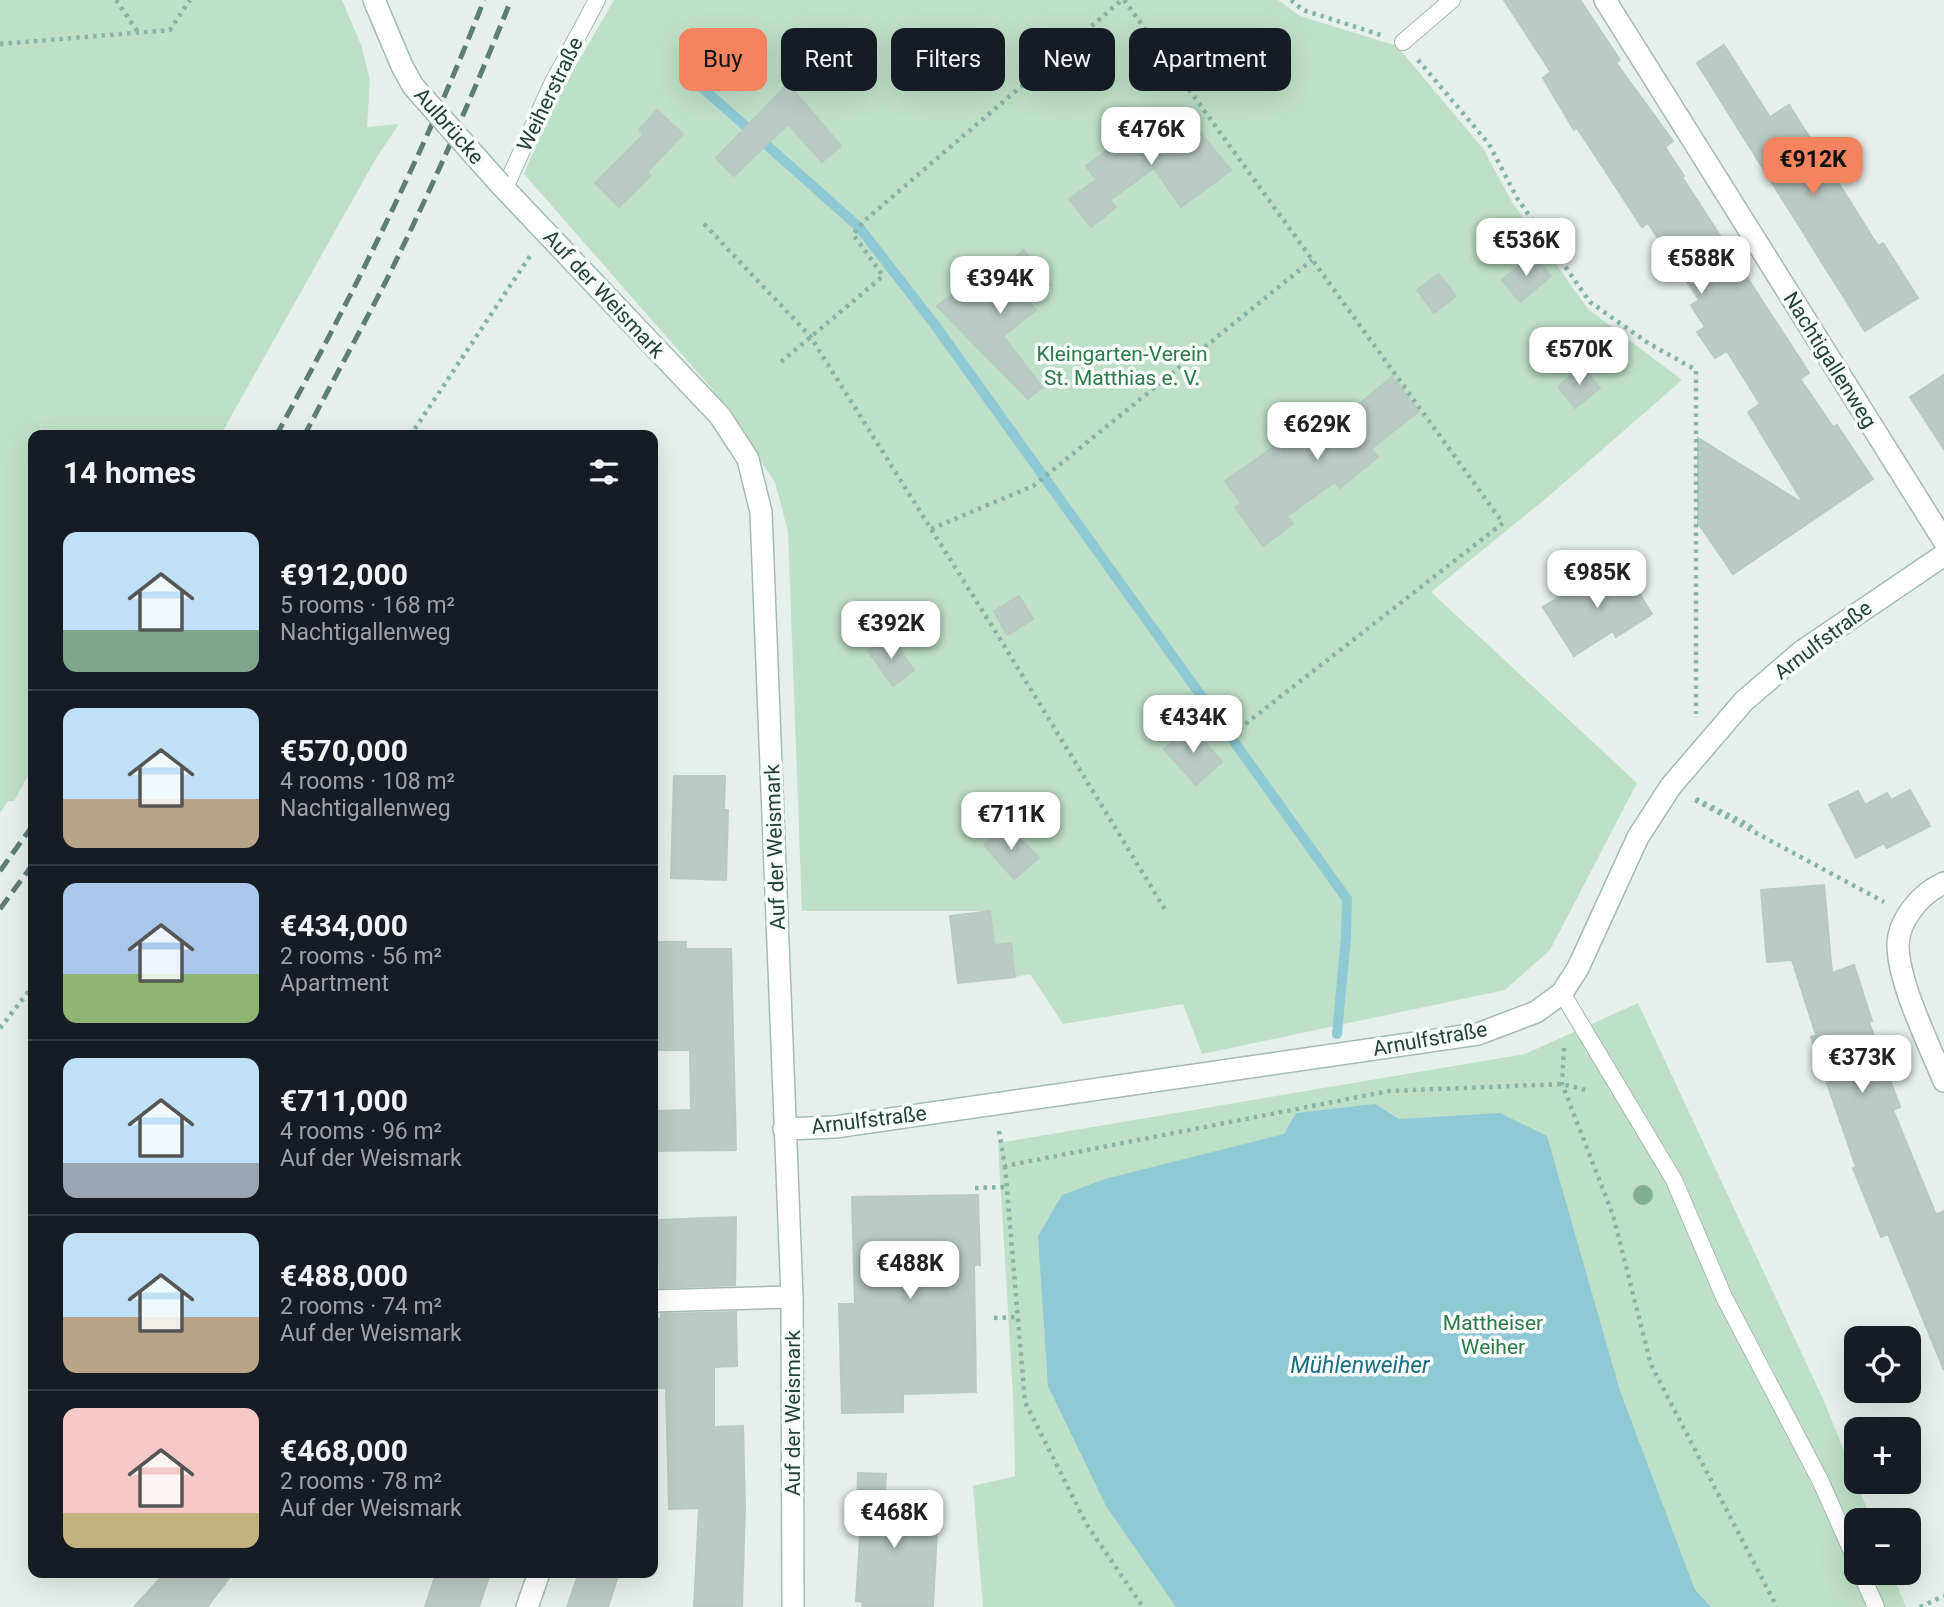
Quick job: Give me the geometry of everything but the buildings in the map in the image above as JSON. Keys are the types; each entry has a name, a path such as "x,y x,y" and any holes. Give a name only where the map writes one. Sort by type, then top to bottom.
{"street":[{"name":"Nachtigallenweg","path":"1605,0 1944,541"},
{"name":"Aulbrücke","path":"382,5 401,66 413,86 503,186"},
{"name":"Auf der Weismark","path":"503,186 720,416 748,458 761,512 792,1297 793,1607"},
{"name":"Arnulfstraße","path":"784,1129 835,1127 1478,1034 1536,1012 1562,993 1578,968 1638,837 1671,786 1715,732 1744,701 1801,652 1944,555"},
{"path":"1944,883 1927,891 1908,915 1898,945 1905,981 1944,1081"},
{"path":"658,1301 792,1297"},
{"path":"527,1607 537,1578"}],"lane":[{"name":"Weiherstraße","path":"503,186 551,86 597,0"},
{"path":"1403,42 1452,0"},
{"path":"1562,993 1674,1180 1724,1297 1820,1480 1844,1534"},
{"path":"1867,1585 1877,1607"}],"path":[{"path":"116,0 138,32"},
{"path":"0,44 170,30 190,0"},
{"path":"781,362 883,276 853,234 864,221 1123,0 1503,523 1239,729"},
{"path":"1291,0 1303,10 1403,42 1489,144 1517,198 1590,302 1648,343 1696,370 1695,712 1699,719"},
{"path":"704,224 810,336 1166,911"},
{"path":"414,430 546,232"},
{"path":"931,529 1034,486 1312,260"},
{"path":"1755,832 1749,825 1701,802 1748,830 1885,902"},
{"path":"0,1028 28,992"},
{"path":"1576,1016 1562,1055 1562,1084 1613,1215 1651,1365 1777,1607"},
{"path":"1005,1166 1389,1091 1562,1084"},
{"path":"994,1102 1005,1166 1025,1402 1087,1525 1143,1607"},
{"path":"975,1188 1007,1187"},
{"path":"994,1318 1017,1317"},
{"path":"1920,1607 1944,1596"}],"green space":[{"path":"0,0 342,0 361,45 370,80 367,127 399,124 375,160 223,430 28,430 28,775 14,801 8,801 0,813"},
{"name":"Kleingarten-Verein St. Matthias e. V.","path":"614,0 1278,0 1300,16 1397,46 1484,150 1512,202 1588,309 1682,380 1549,496 1431,592 1637,783 1550,950 1505,990 1202,1054 1183,1004 1063,1024 1030,974 1015,977 1011,943 994,945 990,911 802,911 788,532 775,482 713,390 524,174 553,105"},
{"name":"Mühlenweiher","path":"1638,1003 1824,1401 1844,1451 1844,1494 1861,1494 1867,1508 1844,1508 1844,1585 1897,1585 1906,1607 983,1607 973,1486 1015,1476 1013,1395 998,1143 1525,1054"}],"water":[{"name":"Mühlenweiher","path":"1375,1104 1399,1119 1500,1113 1547,1136 1620,1391 1695,1590 1711,1607 1176,1607 1106,1506 1048,1386 1038,1236 1062,1195 1105,1179 1284,1134 1296,1113"}],"waterway":[{"path":"706,91 859,227 935,325 1347,899 1337,1034"}],"railway":[{"path":"279,430 333,329 413,167 484,0"},
{"path":"307,430 404,245 452,141 511,0"},
{"path":"0,871 28,832"},
{"path":"0,909 28,871"}],"park label":[{"name":"Mattheiser Weiher","path":"1493,1335"}]}
